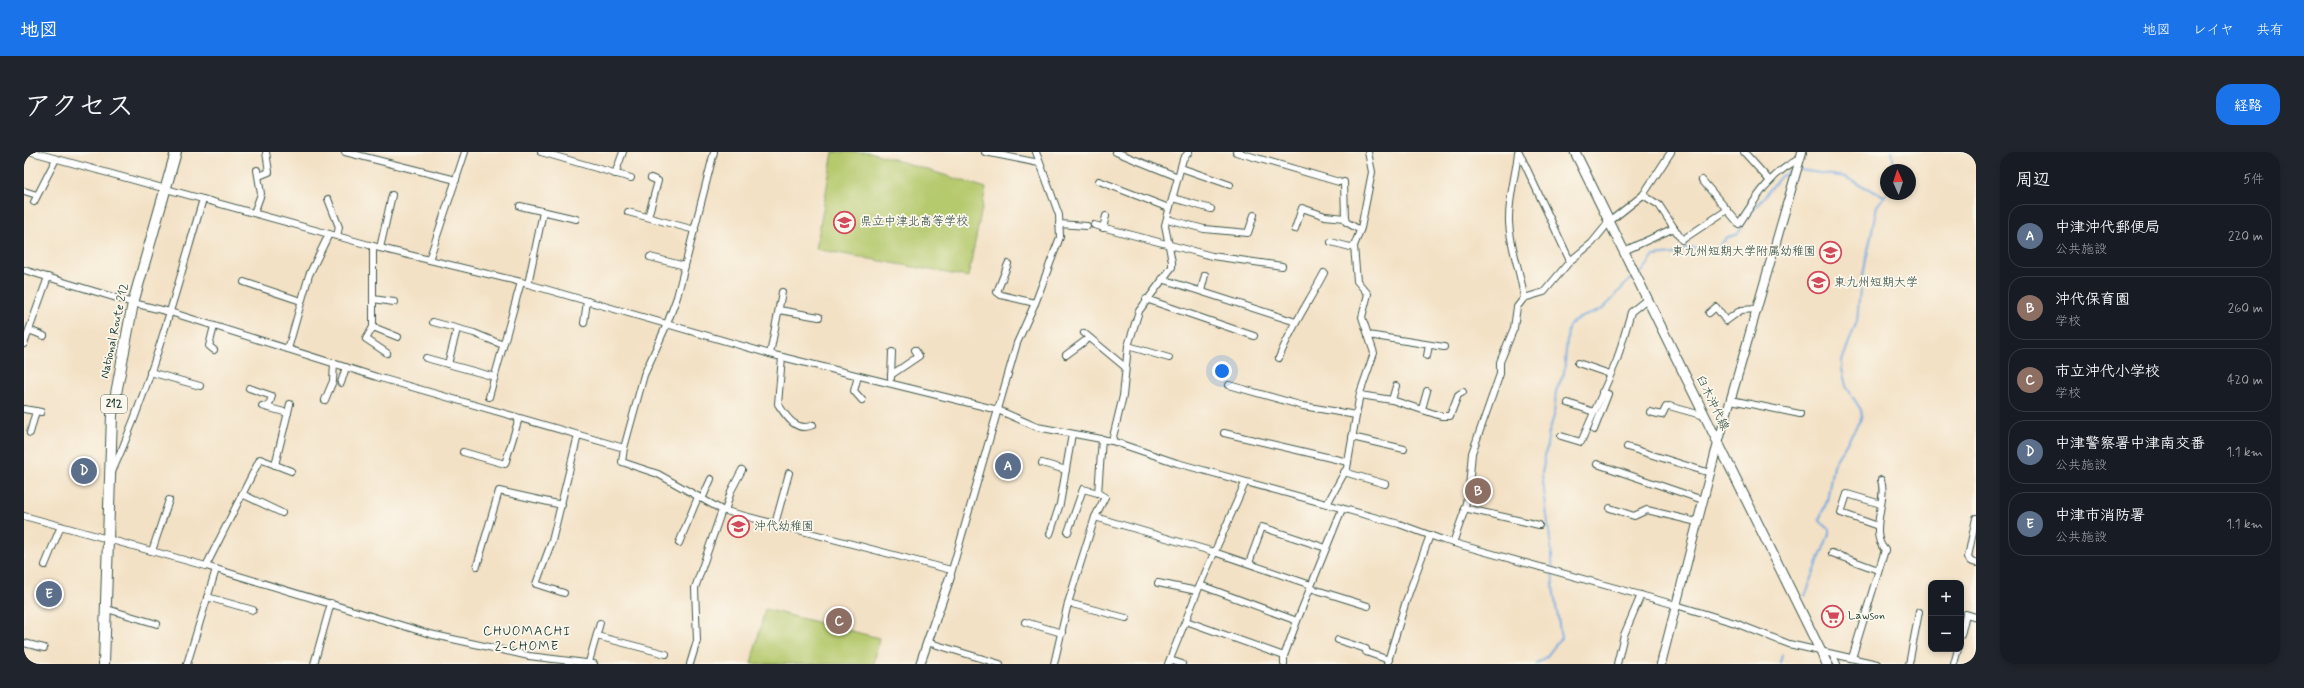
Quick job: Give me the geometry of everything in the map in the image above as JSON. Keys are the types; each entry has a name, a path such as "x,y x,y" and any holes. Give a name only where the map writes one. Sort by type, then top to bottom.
{"highway":[{"name":"National Route 212","path":"104,664 107,609 112,415 133,303 164,188 176,152"}],"main road":[{"name":"臼木沖代線","path":"1575,152 1827,664"}],"street":[{"path":"32,152 47,154 56,159 380,248 521,282 770,354 998,410 1037,427 1102,440 1112,440 1177,463 1245,483 1399,524 1453,543 1676,604 1735,623 1788,644 1877,664"},
{"path":"254,213 261,194 258,173 269,172 266,152"},
{"path":"345,152 456,180"},
{"path":"429,260 465,152"},
{"path":"615,174 623,152"},
{"path":"714,152 695,230 668,324 644,375 624,448 622,462 658,474 723,511 950,573"},
{"path":"985,152 1039,163"},
{"path":"920,664 950,573 1017,343 1035,302 1060,236 1059,215 1036,152"},
{"path":"1116,152 1178,177"},
{"path":"1112,440 1123,396 1128,346 1138,310 1172,267 1169,246 1165,233 1166,219 1183,159 1189,152"},
{"path":"1236,152 1342,182 1346,222 1360,230"},
{"path":"1327,504 1348,462 1360,395 1374,353 1362,317 1368,294 1357,281 1354,248 1360,230 1372,172 1368,152"},
{"path":"1518,152 1570,261"},
{"path":"1518,152 1509,210 1509,224 1511,242 1522,279 1524,298"},
{"path":"1453,543 1464,508 1472,453 1500,374 1500,362 1514,328 1517,307 1524,298 1544,292 1570,261 1592,243 1609,222 1643,195 1671,152"},
{"path":"1744,152 1770,181"},
{"path":"545,153 631,178"},
{"path":"1702,180 1739,224 1770,181 1786,165 1801,155"},
{"path":"1661,664 1710,473 1801,155"},
{"path":"34,202 56,159"},
{"path":"1181,168 1230,185"},
{"path":"648,217 658,181 651,178"},
{"path":"1099,181 1169,208"},
{"path":"24,191 37,195"},
{"path":"380,248 392,195"},
{"path":"1643,195 1659,205 1682,240 1727,210"},
{"path":"1173,198 1211,209"},
{"path":"111,475 134,420 170,312 202,199"},
{"path":"328,199 339,227 337,236"},
{"path":"520,206 576,219"},
{"path":"1295,229 1302,208 1324,216 1345,218"},
{"path":"528,284 543,212"},
{"path":"628,212 695,230"},
{"path":"1166,219 1204,229 1248,233 1254,215"},
{"path":"1103,228 1106,216"},
{"path":"1059,224 1103,228 1212,256 1282,266"},
{"path":"1624,251 1674,228"},
{"path":"288,349 300,301 309,275 329,234"},
{"path":"1331,242 1354,248"},
{"path":"373,246 372,327 366,339 387,353"},
{"path":"650,257 685,266"},
{"path":"1008,264 998,292 1002,295 1035,302"},
{"path":"24,270 133,303 170,312 346,367 624,448"},
{"path":"1279,358 1300,312 1306,308 1324,273"},
{"path":"1201,291 1205,275"},
{"path":"24,344 48,277"},
{"path":"1162,279 1296,322"},
{"path":"244,282 300,301"},
{"path":"490,396 521,282"},
{"path":"770,354 782,292"},
{"path":"373,299 394,302"},
{"path":"1146,299 1254,336"},
{"path":"1561,436 1581,442 1617,360 1631,312 1647,299"},
{"path":"584,323 587,301"},
{"path":"1709,313 1716,307 1726,321 1741,310 1757,309"},
{"path":"779,310 818,317"},
{"path":"433,322 503,345"},
{"path":"214,326 209,346 214,350"},
{"path":"372,327 398,337"},
{"path":"448,364 457,329"},
{"path":"29,330 44,336"},
{"path":"1368,335 1403,339 1444,347"},
{"path":"1066,355 1087,336 1125,367"},
{"path":"1427,356 1429,345"},
{"path":"1128,346 1169,358"},
{"path":"1275,349 1281,352"},
{"path":"891,375 919,356 915,350"},
{"path":"890,384 892,352"},
{"path":"782,357 778,404 793,424 808,428 813,425"},
{"path":"426,358 495,377"},
{"path":"325,400 333,381 334,363"},
{"path":"1578,363 1610,374"},
{"path":"341,383 346,367"},
{"path":"150,372 200,386"},
{"path":"858,376 854,391 862,400"},
{"path":"1229,385 1303,406 1356,415"},
{"path":"1392,400 1396,386"},
{"path":"249,388 272,396 265,407 288,414"},
{"path":"1422,409 1428,392"},
{"path":"1360,395 1392,400 1441,416 1450,416 1458,395 1463,392"},
{"path":"1594,430 1608,394 1602,392"},
{"path":"1731,400 1800,414"},
{"path":"1568,403 1594,412"},
{"path":"275,465 290,404"},
{"path":"1650,412 1662,415 1666,407 1669,406 1705,416"},
{"path":"24,410 39,412 30,433"},
{"path":"463,452 505,464 519,418"},
{"path":"1224,433 1348,462"},
{"path":"1050,534 1060,504 1072,434"},
{"path":"564,593 536,584 552,541 578,435"},
{"path":"1352,437 1404,449"},
{"path":"1098,493 1102,440"},
{"path":"1626,447 1710,473"},
{"path":"206,566 260,459 292,471"},
{"path":"1042,463 1066,470"},
{"path":"1597,464 1703,500"},
{"path":"690,664 697,641 695,588 731,490 742,470"},
{"path":"1344,472 1385,484"},
{"path":"775,524 789,473"},
{"path":"679,543 700,498 711,479"},
{"path":"1852,658 1885,550 1882,546 1878,526 1884,486 1881,480"},
{"path":"1182,664 1169,662 1198,588 1245,483"},
{"path":"1054,664 1068,603 1104,497 1098,493 1083,489 1068,532"},
{"path":"477,566 499,491 562,504"},
{"path":"242,494 282,513"},
{"path":"1878,526 1841,513 1848,494 1881,504"},
{"path":"152,551 169,500"},
{"path":"1464,508 1539,525"},
{"path":"1610,508 1634,516 1647,510 1697,522"},
{"path":"1284,664 1284,656 1297,621 1342,509"},
{"path":"24,516 206,566 430,634 529,656 568,662 591,663 600,623"},
{"path":"1096,517 1249,563 1368,606"},
{"path":"1976,518 1968,557 1976,563"},
{"path":"45,565 61,526"},
{"path":"1249,563 1262,527 1326,548"},
{"path":"1338,640 1366,649 1366,652 1388,662 1406,601 1430,535"},
{"path":"1832,553 1878,570"},
{"path":"189,664 216,569"},
{"path":"1158,583 1198,588 1297,621"},
{"path":"1617,664 1624,634 1641,595"},
{"path":"207,598 253,610"},
{"path":"314,664 331,603"},
{"path":"1068,603 1126,618"},
{"path":"107,609 157,624"},
{"path":"1909,664 1919,612"},
{"path":"1964,622 1966,614 1976,617"},
{"path":"1186,621 1284,656"},
{"path":"1025,622 1062,633"},
{"path":"597,636 666,654"},
{"path":"927,642 1000,664"},
{"path":"24,643 44,648"},
{"path":"1954,664 1957,652"},
{"path":"1832,654 1837,664"}],"green space":[{"path":"833,152 870,152 986,188 968,277 816,249"},
{"path":"765,609 879,638 874,664 751,664"}],"waterway":[{"path":"1892,152 1894,164"},
{"path":"1639,274 1654,256 1674,254 1690,247 1708,251 1716,249 1726,239 1737,234 1754,209 1781,176 1793,170"},
{"path":"1800,170 1845,177 1880,194"},
{"path":"1805,596 1829,534 1829,529 1819,520 1827,501 1833,465 1862,417 1861,410 1846,386 1842,369 1842,361 1857,321 1860,290 1877,206 1882,200"},
{"path":"1536,664 1547,656 1561,638 1553,587 1552,556 1542,474 1549,432 1554,416 1556,391 1564,373 1568,329 1573,321 1602,309 1633,278"},
{"path":"1780,664 1782,655"}],"place":[{"name":"県立中津北高等学校","path":"844,222"},
{"name":"東九州短期大学附属幼稚園","path":"1831,252"},
{"name":"東九州短期大学","path":"1819,283"},
{"name":"中津沖代郵便局","path":"1008,466"},
{"name":"中津警察署中津南交番","path":"84,471"},
{"name":"沖代保育園","path":"1478,491"},
{"name":"沖代幼稚園","path":"738,527"},
{"name":"中津市消防署","path":"49,594"},
{"name":"Lawson","path":"1832,616"},
{"name":"市立沖代小学校","path":"839,621"}],"district":[{"name":"CHUOMACHI 2-CHOME","path":"527,638"}]}
